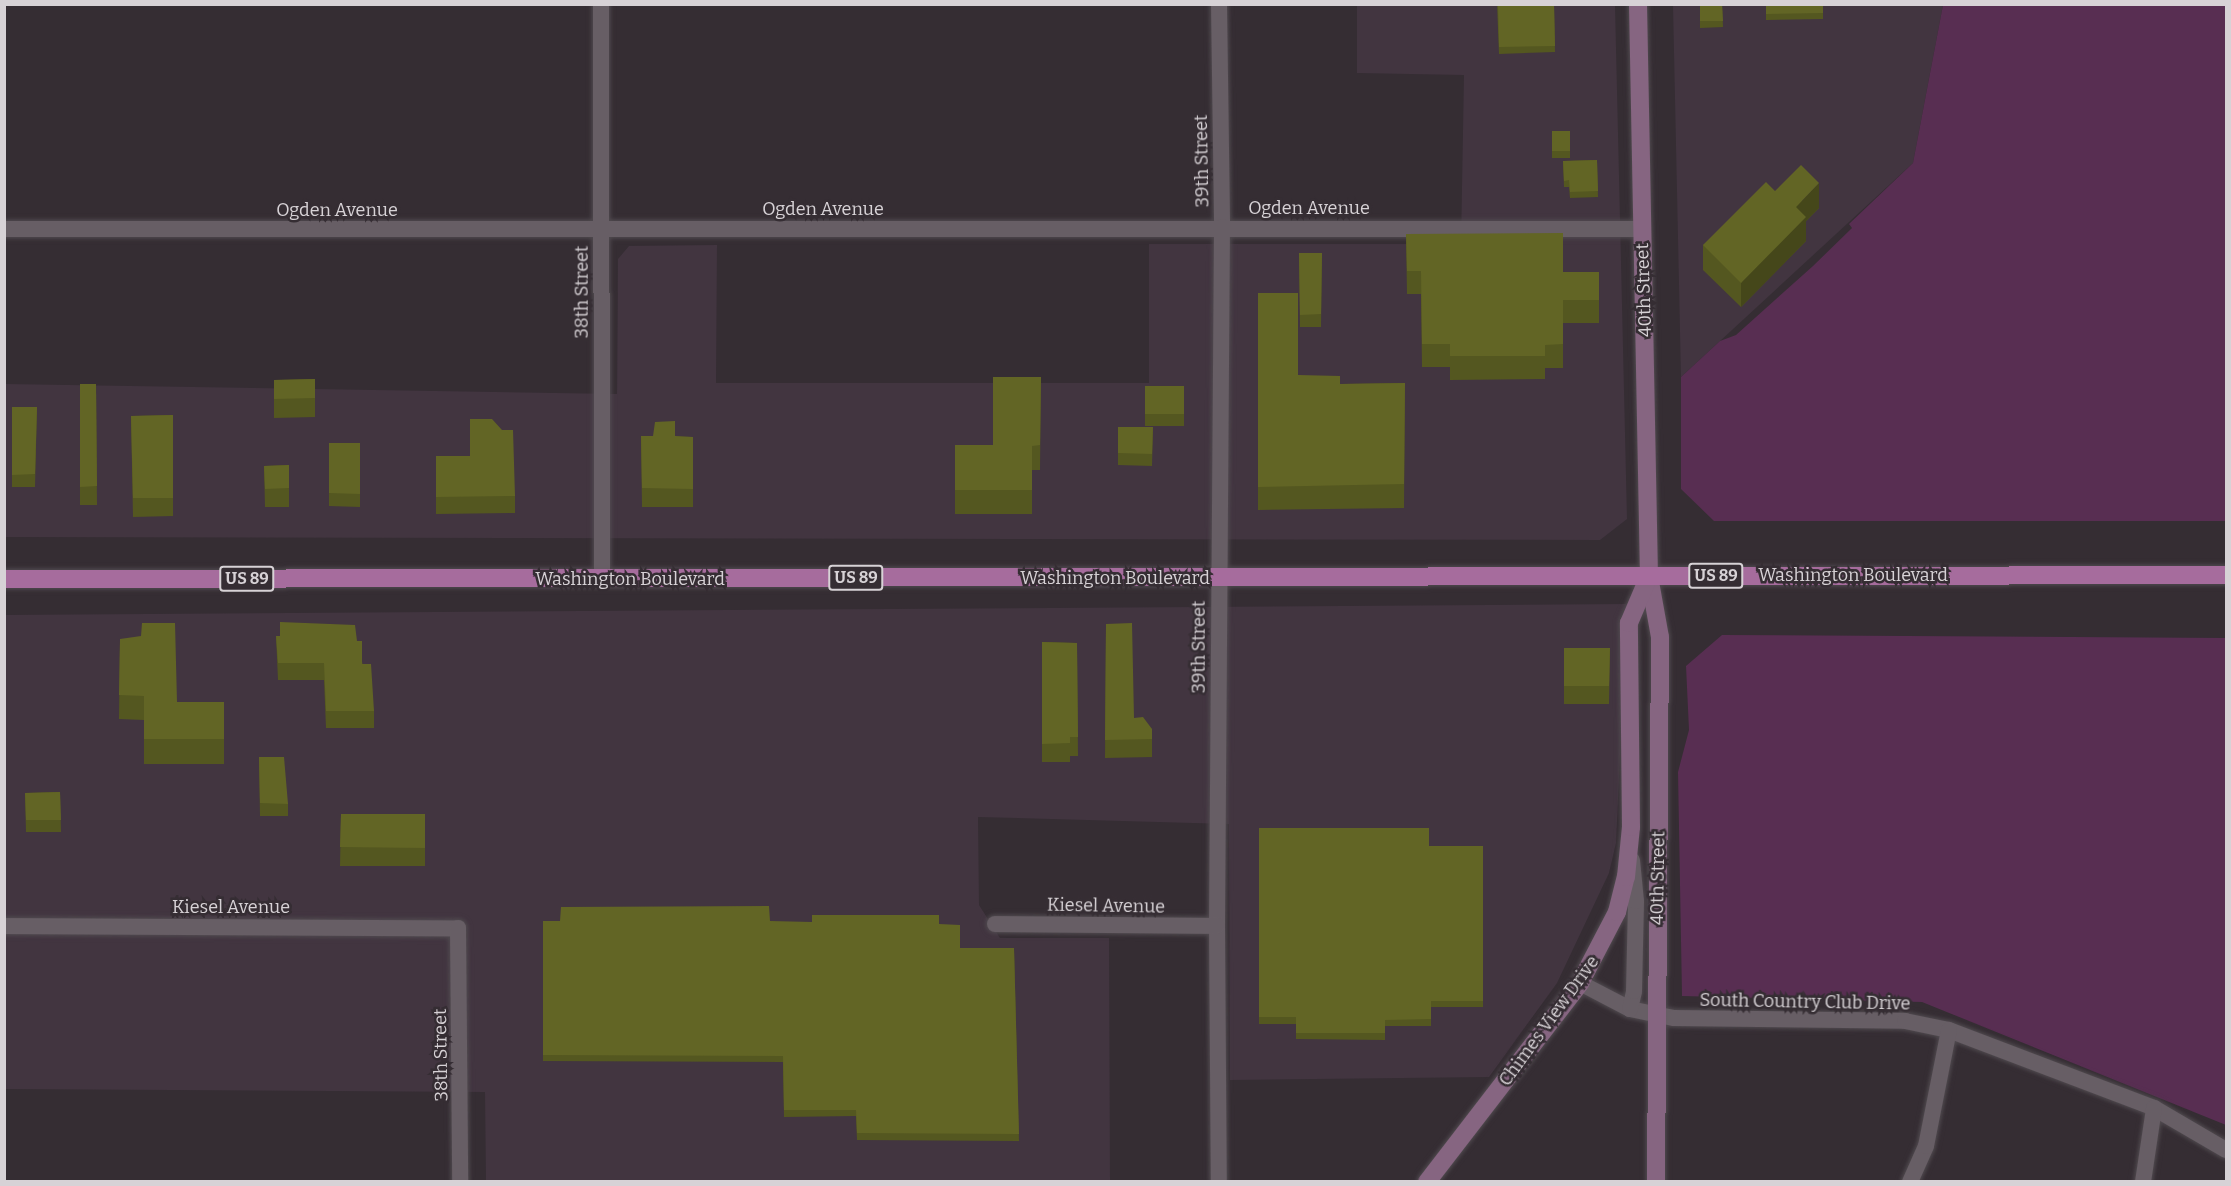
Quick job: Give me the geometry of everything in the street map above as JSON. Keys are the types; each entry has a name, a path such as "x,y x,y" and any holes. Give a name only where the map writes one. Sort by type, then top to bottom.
{"main road":[{"name":"40th Street","path":"1638,4 1649,576 1660,637 1655,1015 1656,1182"},
{"name":"Washington Boulevard","path":"4,579 2226,575"},
{"name":"40th Street","path":"1630,841 1629,623 1649,576"},
{"name":"Chimes View Drive","path":"1427,1182 1581,983 1617,912 1630,841"}],"street":[{"name":"38th Street","path":"601,4 602,579"},
{"name":"39th Street","path":"1219,4 1222,227 1218,577 1219,1182"},
{"name":"Ogden Avenue","path":"4,230 1222,227 1642,229"},
{"name":"40th Street","path":"1630,841 1636,901 1634,991 1630,1009"},
{"name":"Kiesel Avenue","path":"995,924 1217,926"},
{"name":"Kiesel Avenue","path":"4,926 458,928"},
{"name":"38th Street","path":"458,928 460,1182"},
{"name":"South Country Club Drive","path":"1581,983 1630,1009 1655,1015 1905,1022 1949,1030 2154,1108 2226,1150"},
{"path":"1910,1182 1926,1146 1949,1030"},
{"path":"2143,1182 2154,1108"}],"shaded area":[{"path":"1357,5 1615,5 1627,519 1600,540 5,537 5,384 617,394 618,259 629,246 717,245 716,383 1149,383 1149,244 1461,244 1464,75 1357,73"},
{"path":"1673,5 1943,5 1913,163 1681,377"},
{"path":"1943,5 2226,5 2226,521 1714,521 1681,489 1681,377 1720,341 1736,335 1813,266 1852,228 1849,224 1913,163"},
{"path":"1627,604 1616,843 1609,873 1557,983 1489,1077 1230,1080 1229,824 978,817 979,905 1000,938 1109,938 1110,1181 486,1181 485,1092 5,1089 4,615"},
{"path":"1722,635 2226,638 2226,1125 1922,1002 1682,996 1678,772 1689,730 1686,666"}],"building":[{"path":"1498,4 1554,4 1555,46 1499,47"},
{"path":"1700,4 1722,4 1723,21 1700,21"},
{"path":"1766,4 1823,4 1823,13 1766,14"},
{"path":"1552,131 1570,131 1570,151 1552,151"},
{"path":"1597,160 1598,191 1570,192 1569,180 1564,181 1563,161"},
{"path":"1801,165 1819,183 1796,207 1806,217 1741,283 1703,245 1766,182 1775,191"},
{"path":"1563,233 1563,272 1599,272 1599,300 1563,300 1563,344 1545,345 1545,356 1450,356 1450,344 1422,344 1421,271 1407,271 1406,234"},
{"path":"1299,253 1322,253 1321,314 1300,315"},
{"path":"1258,293 1298,293 1298,375 1340,376 1340,384 1405,383 1404,484 1258,487"},
{"path":"993,377 1041,377 1040,445 1032,446 1032,490 955,490 955,445 993,445"},
{"path":"315,379 315,398 274,399 274,380"},
{"path":"80,384 96,384 97,486 80,487"},
{"path":"1145,386 1184,386 1184,414 1145,414"},
{"path":"12,407 37,407 35,474 12,475"},
{"path":"173,415 173,498 133,498 131,416"},
{"path":"470,419 492,419 502,430 513,430 515,496 436,497 436,456 470,456"},
{"path":"675,421 675,436 693,437 693,489 642,488 641,436 653,436 655,422"},
{"path":"1118,427 1153,427 1152,454 1118,453"},
{"path":"329,443 360,443 360,494 329,493"},
{"path":"289,465 289,488 265,489 264,466"},
{"path":"280,622 355,625 357,641 362,641 362,664 371,664 374,711 326,711 324,663 278,663 276,636 280,636"},
{"path":"142,623 175,623 177,702 224,702 224,739 144,739 144,696 119,695 120,639 141,636"},
{"path":"1132,623 1134,718 1143,717 1152,729 1152,739 1105,740 1106,624"},
{"path":"1042,642 1077,643 1078,737 1070,737 1070,743 1042,744"},
{"path":"1564,648 1610,648 1609,686 1564,686"},
{"path":"259,757 284,757 288,804 260,803"},
{"path":"60,792 61,820 26,820 25,793"},
{"path":"341,814 425,814 425,848 340,847"},
{"path":"1259,828 1429,828 1429,846 1483,846 1483,1001 1431,1001 1431,1019 1385,1020 1385,1033 1296,1033 1296,1017 1259,1017"},
{"path":"769,906 770,921 812,922 812,915 939,915 939,924 960,925 960,948 1014,948 1019,1134 857,1133 856,1110 784,1110 783,1056 543,1055 543,921 560,921 561,907"}]}
